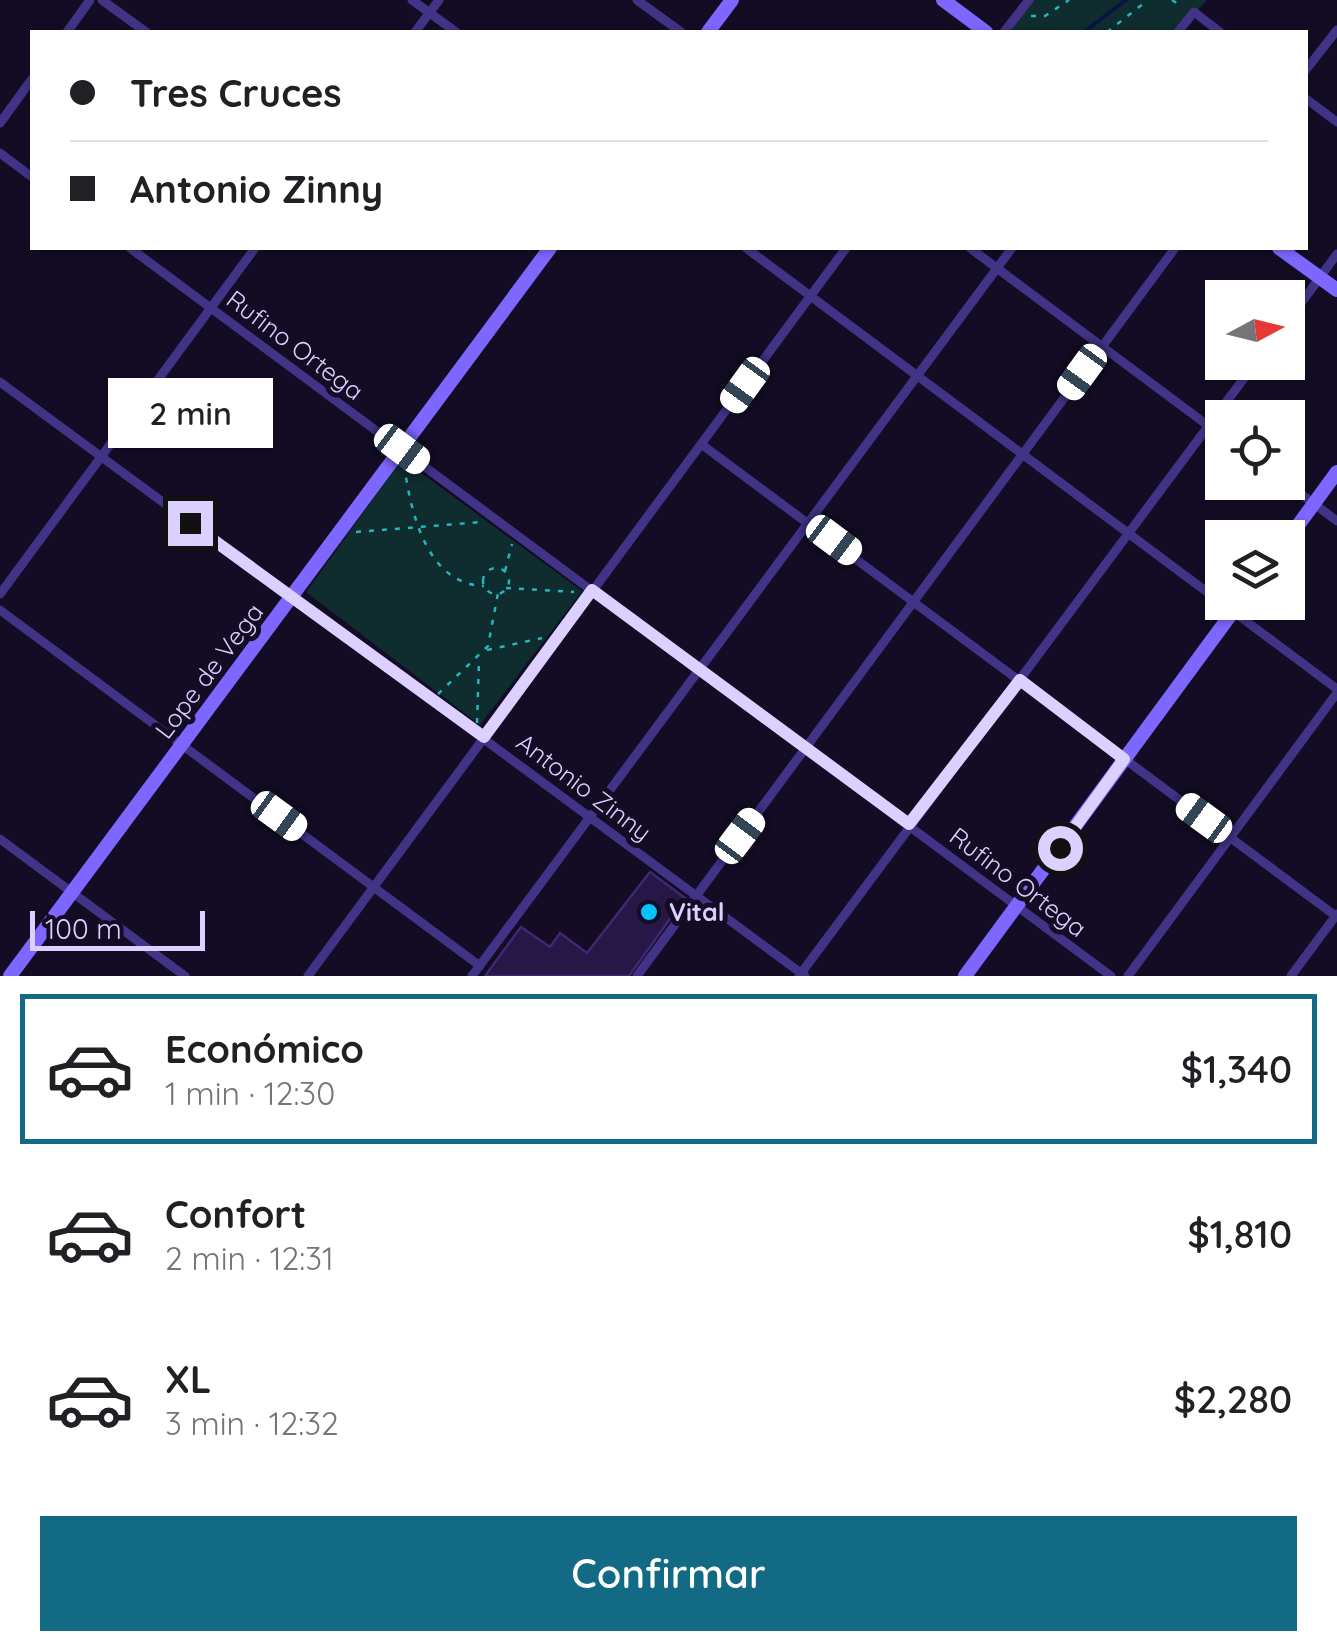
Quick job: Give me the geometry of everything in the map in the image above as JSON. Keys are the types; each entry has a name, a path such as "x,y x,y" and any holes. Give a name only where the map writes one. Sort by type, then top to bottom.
{"street":[{"path":"68,30 90,0"},
{"path":"102,0 143,30"},
{"path":"412,0 453,30"},
{"path":"417,30 440,0"},
{"path":"637,0 678,30"},
{"path":"710,30 732,0"},
{"path":"942,0 983,30"},
{"path":"1006,30 1029,0"},
{"path":"1180,30 1194,12 1217,30"},
{"path":"1308,68 1337,30"},
{"path":"0,124 30,82"},
{"path":"1308,100 1337,122"},
{"path":"0,153 30,176"},
{"name":"Rufino Ortega","path":"133,250 1111,976"},
{"path":"0,594 254,250"},
{"name":"Lope de Vega","path":"10,976 549,250"},
{"path":"749,250 1205,585"},
{"path":"308,976 376,887 479,734 558,637 845,250"},
{"path":"973,250 1205,424"},
{"path":"472,976 696,668 1010,250"},
{"path":"637,976 1173,250"},
{"path":"1281,250 1337,290"},
{"path":"1305,298 1337,254"},
{"name":"Antonio Zinny","path":"0,382 802,975"},
{"path":"802,975 909,824 1205,430"},
{"path":"701,444 1336,916 1291,976"},
{"path":"1302,520 1337,472"},
{"path":"1305,497 1337,521"},
{"path":"0,610 480,966"},
{"path":"965,976 1227,620"},
{"path":"1128,976 1337,691 1252,620"},
{"path":"0,839 185,976"}],"path":[{"path":"1016,16 1044,16 1070,0"},
{"path":"1110,30 1148,0"},
{"path":"1172,0 1194,12"},
{"path":"402,449 418,526 440,568 464,583 484,586 498,594"},
{"path":"340,533 472,526 490,515"},
{"path":"506,588 505,572 515,533"},
{"path":"484,586 488,571 505,572"},
{"path":"431,698 486,650 498,594 506,588 543,594 592,590"},
{"path":"486,650 558,637"},
{"path":"478,660 479,734"}],"green space":[{"path":"1029,0 1207,0 1180,30 1006,30"},
{"path":"402,459 582,591 480,725 306,592"}],"building":[{"name":"Vital","path":"650,872 685,898 629,976 485,976 521,927 550,947 560,933 587,953"}],"waterway":[{"path":"1087,30 1126,0"}],"place":[{"name":"Vital","path":"649,912"}],"route":[{"path":"190,523 278,592 304,604 484,737 592,590 909,824 1020,680 1124,759 1060,848"}]}
